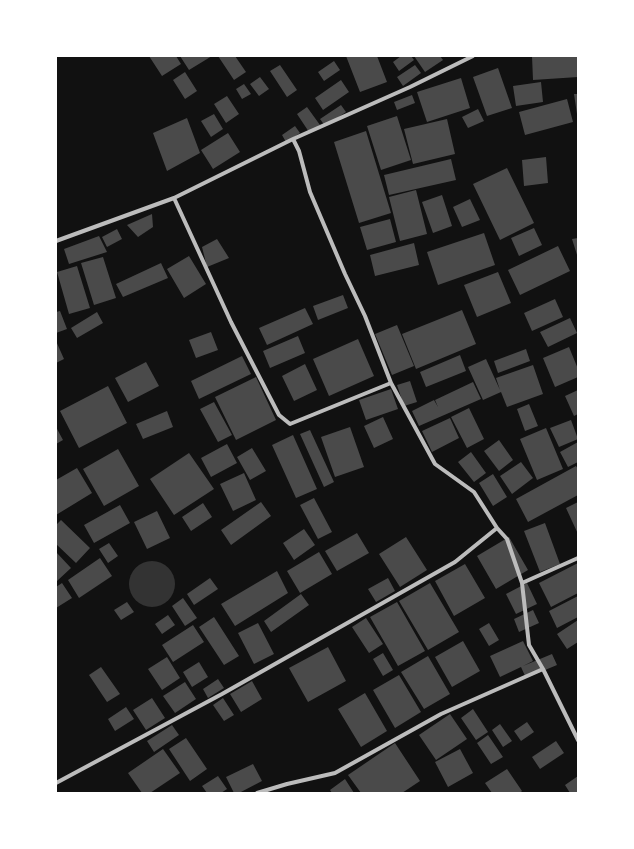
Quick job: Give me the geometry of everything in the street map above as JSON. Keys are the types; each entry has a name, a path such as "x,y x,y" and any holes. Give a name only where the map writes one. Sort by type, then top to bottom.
{"street":[{"path":"56,241 174,198 294,139 410,87 473,56"},
{"path":"294,139 310,192 345,274 365,316 391,383 434,464 474,492 496,528 506,538 522,583 529,645 543,669 578,740"},
{"path":"174,198 228,316 279,416 290,424 391,383"},
{"path":"56,783 222,694 448,566 496,528"},
{"path":"522,583 578,558"},
{"path":"257,793 287,784 335,773 442,714 543,669"}],"shaded area":[{"path":"157,561 169,567 174,575 174,593 169,601 161,606 147,607 135,601 130,593 129,579 135,567 143,562"}],"building":[{"path":"149,56 176,56 181,64 162,76"},
{"path":"180,56 212,56 189,70"},
{"path":"218,56 235,56 246,72 234,80"},
{"path":"346,56 377,56 387,82 360,92"},
{"path":"401,56 411,56 414,60 399,71 393,62"},
{"path":"414,56 440,56 443,60 425,72"},
{"path":"532,56 578,56 578,77 533,80"},
{"path":"334,61 340,70 324,81 318,72"},
{"path":"280,65 297,90 287,97 270,71"},
{"path":"415,65 421,73 403,86 397,77"},
{"path":"498,68 512,108 487,116 473,77"},
{"path":"185,72 197,91 185,99 173,80"},
{"path":"260,77 269,89 259,96 250,84"},
{"path":"461,78 470,108 427,122 417,92"},
{"path":"341,80 349,92 323,110 315,98"},
{"path":"541,82 543,102 516,106 513,86"},
{"path":"244,84 251,94 242,99 236,89"},
{"path":"574,94 578,94 578,114 577,114"},
{"path":"412,95 415,103 397,110 394,102"},
{"path":"227,96 239,114 226,123 214,104"},
{"path":"567,99 573,122 525,135 519,112"},
{"path":"341,105 346,112 325,126 320,119"},
{"path":"307,107 320,125 309,132 297,114"},
{"path":"478,109 484,121 468,128 462,117"},
{"path":"214,114 223,129 211,137 201,121"},
{"path":"397,116 411,160 381,170 367,126"},
{"path":"187,118 200,153 167,171 153,133"},
{"path":"447,119 455,154 413,164 404,129"},
{"path":"295,126 300,133 286,142 282,135"},
{"path":"366,131 391,213 359,223 334,142"},
{"path":"228,133 240,152 213,169 201,150"},
{"path":"546,157 548,183 524,186 522,160"},
{"path":"451,159 456,180 389,195 384,175"},
{"path":"507,168 534,223 500,240 473,184"},
{"path":"416,190 427,234 400,241 389,197"},
{"path":"442,195 452,226 433,233 422,202"},
{"path":"470,199 480,220 462,227 453,207"},
{"path":"152,214 153,227 138,237 127,225"},
{"path":"390,219 396,242 367,250 360,227"},
{"path":"534,228 542,245 519,256 511,238"},
{"path":"117,229 122,239 107,247 102,237"},
{"path":"484,233 495,265 438,285 427,252"},
{"path":"99,236 107,252 69,264 64,249"},
{"path":"578,238 578,258 572,239"},
{"path":"217,239 229,258 207,267 202,247"},
{"path":"414,243 419,265 375,276 370,255"},
{"path":"558,246 570,271 520,295 508,270"},
{"path":"189,256 206,284 184,298 167,269"},
{"path":"103,257 116,298 94,305 81,263"},
{"path":"161,263 168,278 123,297 116,284"},
{"path":"77,266 90,308 69,314 57,272"},
{"path":"498,272 511,303 477,317 464,285"},
{"path":"343,295 348,308 318,320 313,306"},
{"path":"555,299 563,317 532,331 524,313"},
{"path":"305,308 313,324 267,345 259,328"},
{"path":"462,310 476,344 416,369 402,334"},
{"path":"60,311 67,329 56,333 56,312"},
{"path":"97,312 103,323 77,338 71,328"},
{"path":"570,318 577,333 548,347 540,332"},
{"path":"397,325 414,366 392,375 375,334"},
{"path":"211,332 218,350 196,358 189,340"},
{"path":"298,336 305,353 270,368 263,351"},
{"path":"358,339 374,376 329,396 313,359"},
{"path":"56,341 64,359 56,363"},
{"path":"569,347 578,369 578,377 555,387 543,358"},
{"path":"526,349 530,361 498,373 494,361"},
{"path":"460,355 466,371 426,387 420,372"},
{"path":"242,356 251,374 199,399 191,381"},
{"path":"486,359 500,390 496,378 533,365 543,394 507,407 501,392 483,400 468,367"},
{"path":"146,362 159,386 128,402 115,378"},
{"path":"305,364 317,390 294,401 282,376"},
{"path":"256,377 276,420 236,440 215,397"},
{"path":"410,381 417,402 404,406 397,385"},
{"path":"473,382 481,399 419,426 412,411 434,400 438,407 435,400"},
{"path":"108,386 127,423 79,448 60,411"},
{"path":"391,389 398,409 366,420 359,400"},
{"path":"578,390 578,414 574,416 565,396"},
{"path":"214,402 232,435 218,442 200,409"},
{"path":"529,404 538,426 525,431 517,409"},
{"path":"469,408 484,439 467,448 451,417"},
{"path":"167,411 173,427 143,439 136,424"},
{"path":"383,417 393,439 374,448 364,426"},
{"path":"450,418 459,438 432,452 422,431"},
{"path":"571,420 578,439 559,447 550,428"},
{"path":"56,427 63,440 56,444"},
{"path":"350,427 364,467 335,477 321,437"},
{"path":"546,428 563,469 537,480 520,439"},
{"path":"310,430 334,482 324,487 300,434"},
{"path":"293,435 317,489 296,498 272,445"},
{"path":"499,440 513,460 499,471 484,451"},
{"path":"578,442 578,462 568,467 560,452"},
{"path":"227,444 237,463 211,477 201,458"},
{"path":"252,448 266,471 250,480 237,457"},
{"path":"118,449 139,486 104,506 83,469"},
{"path":"471,452 486,473 474,482 458,462"},
{"path":"189,453 214,489 174,515 150,479"},
{"path":"521,462 533,478 512,494 500,476"},
{"path":"576,466 578,469 578,495 528,522 516,499"},
{"path":"77,468 92,493 56,515 56,480"},
{"path":"244,473 256,500 233,511 220,484"},
{"path":"493,474 507,497 493,506 479,483"},
{"path":"314,498 332,532 318,539 300,505"},
{"path":"261,502 271,516 231,545 221,530"},
{"path":"578,502 578,534 566,508"},
{"path":"203,503 212,517 191,531 182,517"},
{"path":"120,505 130,523 94,543 84,525"},
{"path":"157,511 170,538 147,549 134,522"},
{"path":"61,520 90,548 76,563 56,544 56,525"},
{"path":"545,523 560,564 540,572 524,531"},
{"path":"304,529 315,545 294,560 283,543"},
{"path":"357,533 369,553 337,571 325,551"},
{"path":"406,537 427,570 400,587 379,554"},
{"path":"509,537 528,570 496,589 477,556"},
{"path":"109,543 118,556 108,563 99,549"},
{"path":"56,552 71,568 57,581 56,580"},
{"path":"319,552 332,574 300,593 287,571"},
{"path":"100,558 112,576 79,598 68,580"},
{"path":"578,563 578,593 551,607 539,583"},
{"path":"465,564 485,598 454,616 435,581"},
{"path":"277,571 288,593 235,626 221,604"},
{"path":"210,578 218,589 194,605 187,594"},
{"path":"388,578 395,591 376,602 368,589"},
{"path":"62,583 72,598 56,608 56,587"},
{"path":"430,583 459,632 428,650 399,601"},
{"path":"527,583 537,604 516,614 506,594"},
{"path":"301,594 309,605 271,632 264,621"},
{"path":"578,596 578,617 557,628 549,611"},
{"path":"183,598 197,618 185,626 172,606"},
{"path":"127,602 134,612 121,620 114,610"},
{"path":"397,602 425,651 398,666 370,617"},
{"path":"533,610 539,623 519,632 514,619"},
{"path":"168,615 175,625 162,634 155,624"},
{"path":"214,617 239,656 224,665 199,627"},
{"path":"366,618 383,644 369,653 352,627"},
{"path":"578,620 578,642 567,649 557,634"},
{"path":"258,623 274,654 254,664 238,633"},
{"path":"489,623 499,640 489,646 479,629"},
{"path":"193,625 204,642 173,662 162,645"},
{"path":"463,641 480,671 452,687 435,657"},
{"path":"523,641 533,661 523,666 552,654 557,665 526,678 521,667 500,677 490,656"},
{"path":"328,647 346,681 308,702 289,668"},
{"path":"383,653 393,670 383,676 373,659"},
{"path":"428,656 450,694 424,709 401,672"},
{"path":"167,657 180,678 162,690 148,669"},
{"path":"199,662 208,677 192,687 183,672"},
{"path":"101,667 120,694 107,702 89,675"},
{"path":"399,675 421,712 395,728 373,690"},
{"path":"218,679 224,688 208,698 203,689"},
{"path":"252,681 262,699 241,712 230,694"},
{"path":"185,682 196,699 175,713 163,696"},
{"path":"365,693 387,731 361,747 338,709"},
{"path":"152,698 165,718 146,730 133,710"},
{"path":"223,698 234,715 224,721 213,705"},
{"path":"126,707 134,719 115,731 108,719"},
{"path":"473,709 488,732 476,740 461,718"},
{"path":"450,714 467,739 436,760 419,735"},
{"path":"527,722 534,732 521,741 514,731"},
{"path":"500,724 512,741 503,747 492,730"},
{"path":"172,725 179,735 154,752 147,741"},
{"path":"488,735 503,757 491,764 477,743"},
{"path":"186,738 207,769 190,781 169,749"},
{"path":"556,741 564,753 540,769 532,757"},
{"path":"395,743 420,781 402,793 361,793 348,775"},
{"path":"163,749 180,773 150,793 142,793 128,773"},
{"path":"460,749 473,773 448,787 435,762"},
{"path":"253,764 262,781 239,793 234,793 226,777"},
{"path":"507,769 522,791 520,793 492,793 485,783"},
{"path":"218,776 227,789 221,793 207,793 202,786"},
{"path":"578,776 578,793 570,793 565,785"},
{"path":"345,779 354,793 332,793 330,790"}]}
